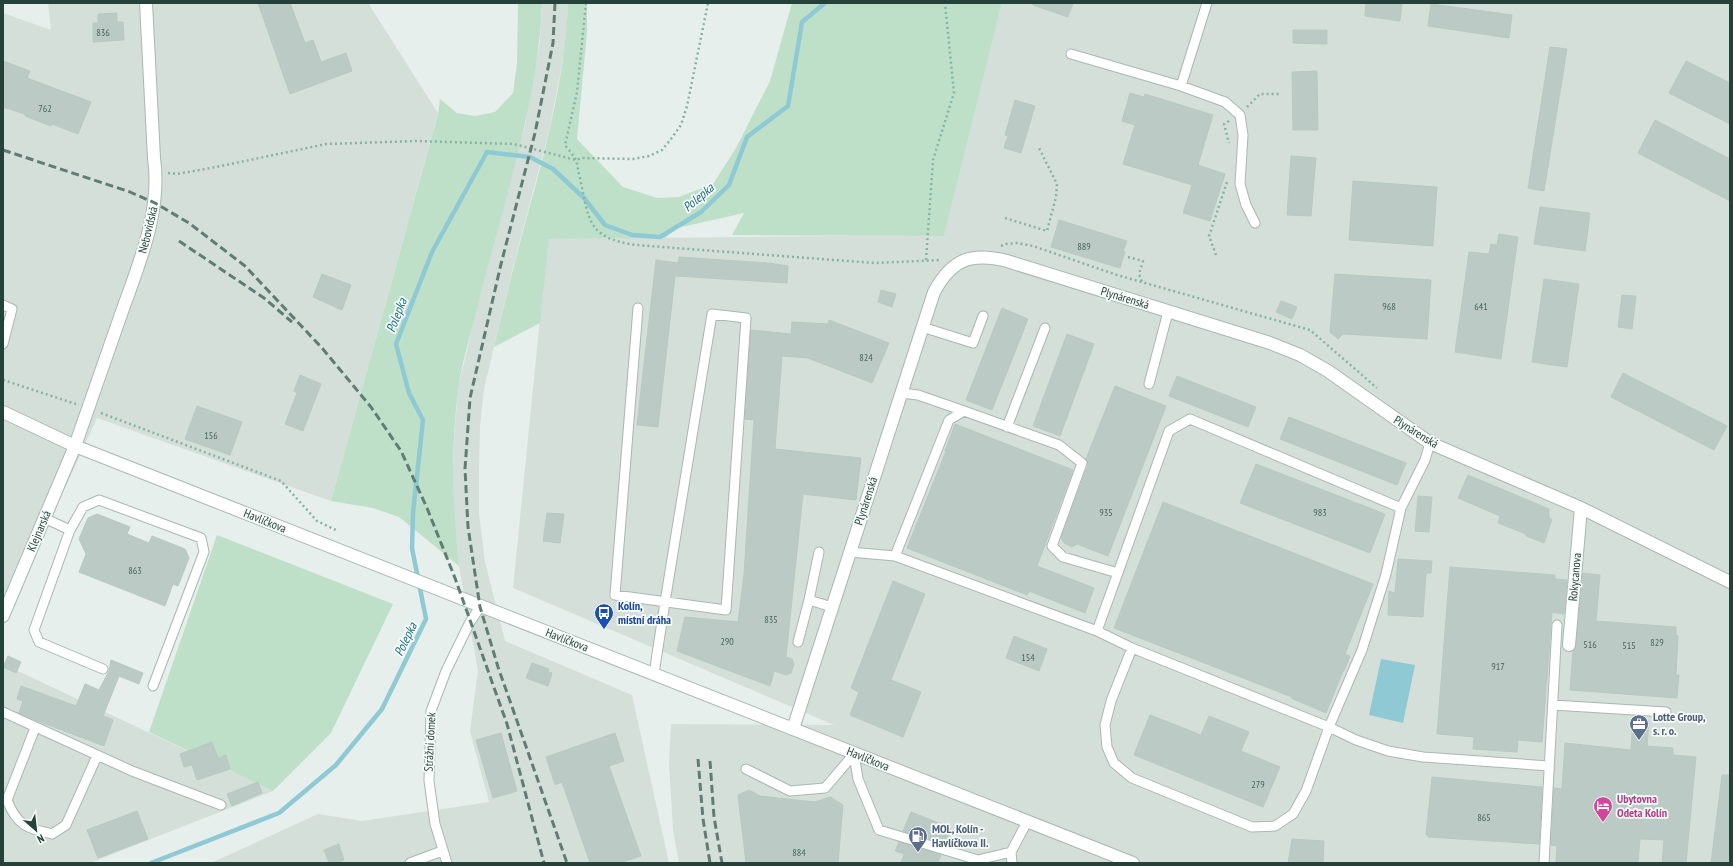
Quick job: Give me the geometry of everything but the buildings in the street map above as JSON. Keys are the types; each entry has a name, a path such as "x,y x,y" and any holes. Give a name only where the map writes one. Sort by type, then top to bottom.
{"street":[{"name":"Nebovidská","path":"75,446 142,255 155,203 156,172 146,3"},
{"name":"Plynárenská","path":"793,730 934,292 941,278 952,267 963,260 977,257 1000,259 1270,343 1300,355 1328,370 1430,443 1581,508 1730,582"},
{"name":"Havlíčkova","path":"4,411 75,446 480,607 1133,863"},
{"name":"Klejnarská","path":"3,616 75,446"},
{"name":"Rokycanova","path":"1569,645 1581,508"}],"lane":[{"path":"1181,86 1207,3"},
{"path":"1071,54 1181,86 1225,102 1240,115 1243,135 1240,184 1246,205 1255,223"},
{"path":"3,305 12,309 3,344"},
{"path":"638,308 615,594 665,602 726,610 746,318 712,314 665,602 654,674"},
{"path":"1148,384 1168,312"},
{"path":"922,327 973,343 983,316"},
{"path":"1007,427 1045,328"},
{"path":"901,393 922,397 1059,445 1082,463 1052,546 1063,557 1118,573"},
{"path":"895,556 949,420 964,411"},
{"path":"1097,631 1169,431 1190,419 1401,508"},
{"path":"1132,648 1110,701 1105,724 1107,747 1114,763 1132,778 1252,828 1275,826 1293,814 1306,791 1329,727 1362,650 1386,574 1401,508 1423,465 1430,443"},
{"path":"103,669 39,642 34,630 70,530 83,507 99,500 201,538 204,552 153,686"},
{"path":"44,518 70,530"},
{"path":"798,642 819,552"},
{"path":"850,552 895,556 1097,631 1132,648 1329,727 1356,740 1388,751 1423,757 1549,766"},
{"path":"809,600 832,607"},
{"name":"Strážní domek","path":"447,863 442,851 435,824 429,781 430,711 446,670 470,622 480,607"},
{"path":"1544,863 1557,625"},
{"path":"1553,705 1666,712"},
{"path":"3,712 35,728 132,771 221,804"},
{"path":"35,728 7,800 12,815 28,828 52,834 66,825 97,756"},
{"path":"746,770 790,791 825,788 854,754"},
{"path":"854,754 858,779 879,830 978,860 1011,852"},
{"path":"1012,863 1011,852 1027,822"},
{"path":"410,863 442,851"}],"path":[{"path":"586,3 578,92 565,145 576,160 585,205 591,222 602,235 617,242 874,263 926,260 963,260"},
{"path":"156,172 177,174 326,144 417,141 514,144 576,160 582,158 633,159 649,156 662,150 681,125 687,106 708,3"},
{"path":"926,260 933,160 954,93 945,3"},
{"path":"1006,218 1047,231 1056,197 1057,184 1039,148"},
{"path":"999,247 1006,244 1017,243 1033,246 1069,260 1143,282 1139,274 1143,261 1128,257"},
{"path":"3,380 88,408 281,481 317,521 338,531"}],"shaded area":[{"path":"48,3 370,3 370,6 438,113 331,501 97,418 3,624 3,13 51,30"},
{"path":"542,3 568,3 566,44 549,131 513,267 484,389 480,426 479,514 485,562 505,641 632,695 669,863 211,863 318,814 362,821 489,802 470,731 478,671 459,566 454,515 453,470 455,424 459,384 488,261 525,126 540,41"},
{"path":"1002,3 1730,3 1730,863 679,863 673,830 669,764 671,724 834,725 513,588 548,239 944,235"},
{"path":"3,664 273,791 90,863 3,863"}],"green space":[{"path":"518,3 542,3 539,43 533,83 516,162 466,352 459,385 454,431 453,476 459,566 399,517 373,508 331,501 438,114 440,99 457,113 475,116 495,112 513,93 517,63"},
{"path":"568,3 587,3 587,32 577,139 623,187 657,198 679,197 713,184 736,148 770,81 792,3 1002,3 944,236 732,235 744,213 677,228 665,238 549,239 540,323 494,347 552,120 558,91 566,33"},
{"path":"217,535 393,604 331,733 273,791 149,732"}],"water":[{"path":"1381,659 1415,665 1403,723 1369,715"}],"waterway":[{"name":"Polepka","path":"151,863 279,813 336,765 382,709 426,619 412,548 413,513 423,420 409,393 396,344 432,252 487,152 530,157 553,169 584,198 605,225 632,235 660,237 701,212 729,185 747,137 788,106 802,22 825,3"}],"railway":[{"path":"555,3 553,43 535,133 501,264 470,398 465,469 468,527 480,607 498,667 567,863"},
{"path":"3,150 130,192 155,203 189,223 245,266 322,348 371,407 401,451 427,508 455,578 507,724 544,863"},
{"path":"179,241 264,298 292,322"},
{"path":"698,759 703,819 710,863"},
{"path":"710,761 714,817 722,863"}],"place":[{"name":"Kolín, místní dráha","path":"604,630"},
{"name":"Lotte Group, s. r. o.","path":"1639,741"},
{"name":"Ubytovna Odeta Kolín","path":"1603,823"},
{"name":"MOL, Kolín - Havlíčkova II.","path":"918,853"}]}
